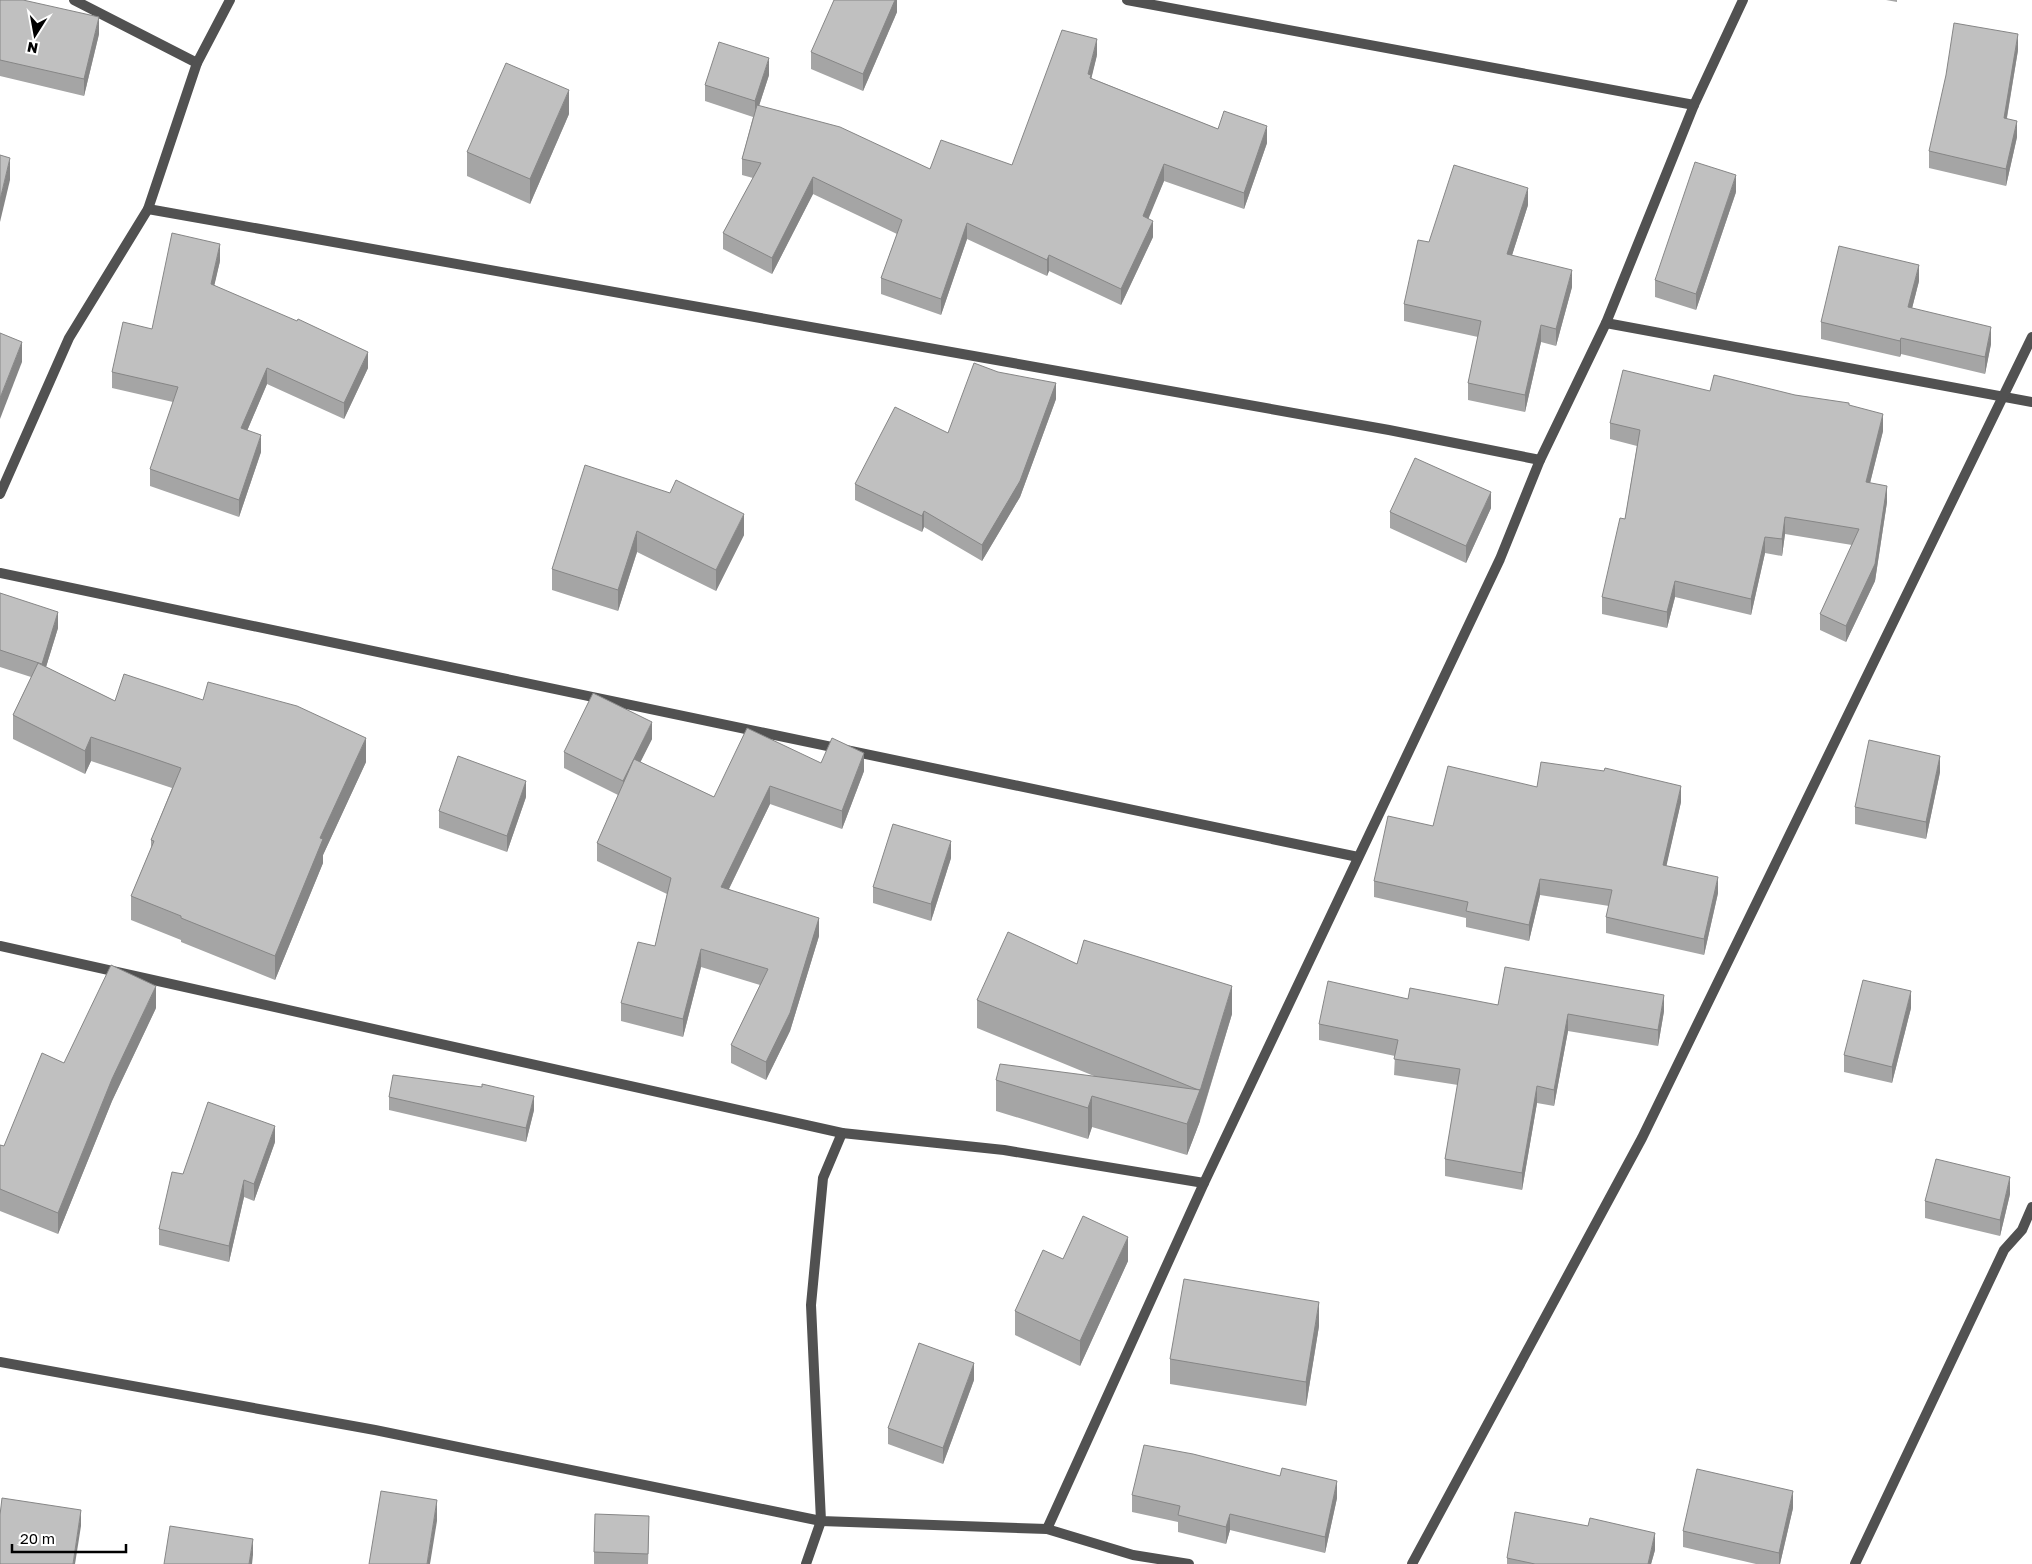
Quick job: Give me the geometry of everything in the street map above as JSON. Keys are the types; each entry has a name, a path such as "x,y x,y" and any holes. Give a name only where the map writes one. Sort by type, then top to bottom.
{"street":[{"path":"74,0 197,63"},
{"path":"0,494 69,338 148,209 197,63 230,0"},
{"path":"1127,0 1694,105"},
{"path":"1046,1529 1204,1183 1500,559 1540,460 1606,323 1694,105 1742,0"},
{"path":"148,209 1389,430 1540,460"},
{"path":"1606,323 2032,402"},
{"path":"1412,1564 1642,1138 2032,337"},
{"path":"0,573 1358,856"},
{"path":"0,946 842,1133 1004,1150 1204,1183"},
{"path":"806,1564 821,1522 811,1305 823,1178 842,1133"},
{"path":"1855,1564 2004,1250 2022,1230 2032,1207"},
{"path":"0,1362 385,1432 821,1522 1046,1529 1134,1560 1189,1564"}],"building":[{"path":"0,0 23,0 99,17 84,79 0,60"},
{"path":"834,0 895,0 863,74 811,52"},
{"path":"1954,23 2018,34 2004,118 2017,121 2006,169 1929,151 1946,75"},
{"path":"1062,30 1097,39 1088,74 1091,75 1090,78 1218,129 1224,111 1267,126 1244,193 1164,164 1143,216 1153,221 1121,289 1049,255 1047,260 967,223 941,299 881,278 902,220 813,177 772,258 723,233 761,163 742,159 757,105 840,127 930,169 941,140 1012,165"},
{"path":"719,42 769,58 755,101 705,85"},
{"path":"506,63 569,90 530,179 467,152"},
{"path":"0,155 10,158 0,200"},
{"path":"1695,162 1736,175 1696,294 1655,280"},
{"path":"1454,165 1528,188 1507,254 1572,270 1556,329 1541,325 1525,395 1468,383 1481,321 1404,304 1418,240 1429,242"},
{"path":"172,233 220,244 211,284 297,321 298,319 368,352 344,403 267,368 241,428 261,435 239,500 150,469 178,387 112,372 123,322 152,329"},
{"path":"1839,246 1919,265 1908,307 1991,327 1985,357 1901,338 1900,341 1821,322"},
{"path":"0,333 22,342 0,398"},
{"path":"974,363 998,372 1056,383 1020,481 982,545 924,511 922,516 855,484 895,407 948,433"},
{"path":"1623,370 1710,391 1714,375 1795,395 1849,403 1849,405 1883,414 1866,482 1887,486 1875,564 1846,626 1820,614 1859,529 1785,517 1782,539 1765,537 1751,599 1675,581 1667,612 1602,597 1620,518 1625,519 1640,430 1610,423"},
{"path":"1415,458 1491,492 1466,546 1390,512"},
{"path":"585,465 670,493 676,480 744,514 716,570 637,531 618,590 552,569"},
{"path":"0,593 58,612 42,664 0,650"},
{"path":"38,663 115,701 124,674 203,700 208,682 297,706 366,738 320,838 323,839 275,956 131,896 154,841 151,840 181,768 91,737 85,751 13,715"},
{"path":"593,693 652,722 623,781 564,752"},
{"path":"747,728 821,763 832,738 864,753 842,811 770,786 721,887 819,918 790,1013 766,1062 731,1045 768,969 701,949 683,1019 621,1003 638,942 655,946 671,878 597,843 634,759 714,797"},
{"path":"1869,740 1940,756 1926,822 1855,807"},
{"path":"458,756 526,781 507,836 439,811"},
{"path":"1541,762 1604,771 1605,768 1681,786 1663,865 1718,877 1704,939 1606,917 1612,890 1540,879 1529,925 1466,911 1468,902 1374,881 1388,816 1433,826 1448,766 1537,787"},
{"path":"893,824 951,841 931,904 873,887"},
{"path":"1008,932 1077,964 1084,940 1232,986 1200,1091 977,1000"},
{"path":"111,965 156,986 112,1079 58,1213 0,1189 0,1145 4,1146 42,1053 64,1063"},
{"path":"1505,967 1664,995 1658,1030 1568,1014 1554,1090 1537,1086 1522,1173 1445,1159 1460,1069 1394,1059 1398,1040 1319,1024 1328,981 1408,999 1410,988 1498,1005"},
{"path":"1863,980 1911,991 1892,1067 1844,1055"},
{"path":"1000,1064 1200,1090 1187,1124 1092,1096 1088,1108 996,1080"},
{"path":"393,1075 482,1087 482,1084 534,1096 526,1128 389,1097"},
{"path":"208,1102 275,1126 254,1184 244,1180 229,1246 159,1229 172,1172 183,1174"},
{"path":"1936,1159 2010,1177 2000,1220 1925,1201"},
{"path":"1083,1216 1128,1237 1080,1341 1015,1311 1043,1250 1063,1259"},
{"path":"1184,1279 1319,1302 1306,1382 1170,1359"},
{"path":"919,1343 974,1363 943,1448 888,1428"},
{"path":"1144,1445 1193,1454 1280,1476 1282,1468 1337,1481 1325,1537 1230,1514 1226,1527 1178,1515 1180,1506 1132,1495"},
{"path":"1697,1469 1793,1491 1779,1553 1683,1531"},
{"path":"381,1491 437,1500 427,1564 369,1564"},
{"path":"2,1498 81,1510 73,1564 0,1564"},
{"path":"1515,1512 1588,1526 1590,1518 1655,1533 1648,1564 1535,1564 1507,1558"},
{"path":"595,1514 649,1516 648,1554 594,1552"},
{"path":"170,1526 253,1539 249,1564 164,1564"}]}
